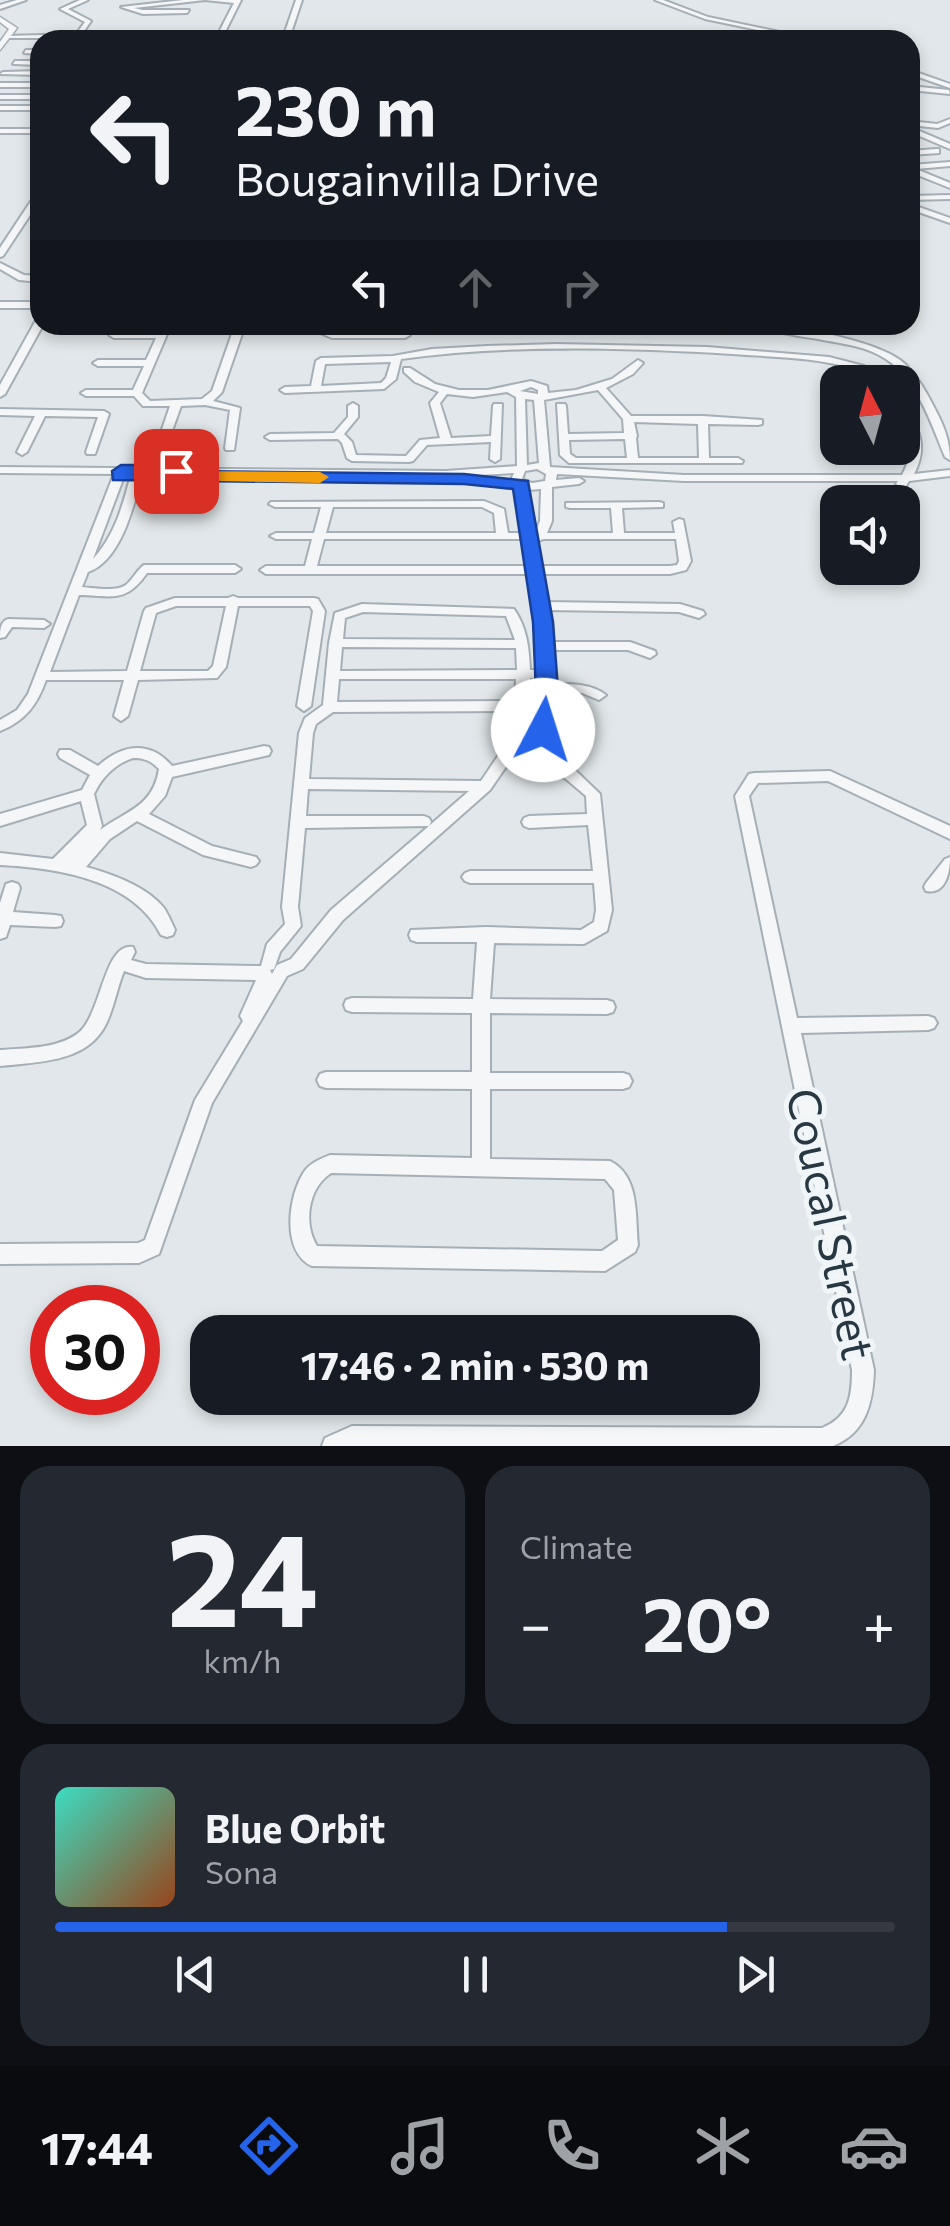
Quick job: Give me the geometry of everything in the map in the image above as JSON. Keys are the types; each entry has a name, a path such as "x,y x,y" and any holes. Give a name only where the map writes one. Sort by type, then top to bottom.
{"street":[{"path":"0,7 22,0"},
{"path":"82,30 88,21 63,9 86,0"},
{"path":"187,11 144,12 124,6 238,0 223,30"},
{"path":"288,30 299,0"},
{"path":"658,0 714,20 764,30"},
{"path":"151,21 180,20 192,2"},
{"path":"0,18 12,26 10,36 0,48"},
{"path":"10,36 30,36"},
{"path":"14,63 30,62"},
{"path":"3,74 30,73"},
{"path":"920,76 950,89"},
{"path":"0,86 30,85"},
{"path":"920,88 950,89"},
{"path":"0,97 30,96"},
{"path":"0,112 30,112"},
{"path":"920,126 950,124"},
{"path":"922,135 950,124"},
{"path":"0,143 5,131"},
{"path":"922,135 950,147"},
{"path":"920,151 936,150"},
{"path":"920,167 950,164"},
{"path":"920,173 950,186"},
{"path":"920,182 950,178"},
{"path":"920,198 950,197"},
{"path":"0,254 30,209"},
{"path":"920,210 950,217"},
{"path":"24,218 30,218"},
{"path":"0,266 24,281 30,280"},
{"path":"21,301 24,281"},
{"path":"4,305 30,303"},
{"path":"0,394 33,335"},
{"path":"138,393 162,335"},
{"path":"205,402 218,392 237,335"},
{"path":"285,390 384,386 391,379 404,335"},
{"path":"808,335 877,346 907,367 946,440 950,457"},
{"path":"315,389 322,361 587,348 825,360 851,365"},
{"path":"98,363 150,363"},
{"path":"407,370 423,383 444,391 517,394 602,388 623,380 638,364"},
{"path":"602,388 628,419 633,461"},
{"path":"444,391 434,403 446,440"},
{"path":"86,392 138,393 147,404 205,402 238,411 230,448"},
{"path":"534,538 554,475 547,469 541,393"},
{"path":"517,394 522,468"},
{"path":"160,450 176,405"},
{"path":"338,436 354,417 353,406"},
{"path":"495,459 498,406"},
{"path":"561,406 564,451 570,460 738,461"},
{"path":"0,412 104,414 91,452"},
{"path":"22,452 42,412"},
{"path":"628,419 758,422"},
{"path":"703,419 704,461"},
{"path":"270,438 338,436 347,442 349,457 357,459 408,458 421,444 495,439"},
{"path":"565,437 632,436"},
{"path":"904,481 914,465"},
{"path":"0,1058 63,1049 88,1036 99,1019 123,958 146,971 272,973 297,964 336,915 484,786 506,754 524,748 547,724 545,646 534,538 515,474 522,468"},
{"path":"0,473 446,474 522,468 684,478 950,485"},
{"path":"137,473 520,484 904,481 950,473"},
{"path":"85,573 120,531 137,473"},
{"path":"0,726 27,708 85,573 120,474"},
{"path":"275,504 492,506 500,510 502,536"},
{"path":"310,570 328,504"},
{"path":"570,505 658,506"},
{"path":"616,505 619,536"},
{"path":"266,570 677,569 685,561 679,522"},
{"path":"276,536 681,536"},
{"path":"75,592 121,592 131,587 144,569 235,569"},
{"path":"42,676 212,676 219,667 233,600"},
{"path":"121,716 153,608 176,602 307,600 318,605 304,706"},
{"path":"541,606 680,608 699,614"},
{"path":"0,1254 149,1250 156,1243 172,1184 204,1100 245,1036 272,973 273,949 294,921 290,906 308,726 330,707 522,712 516,619 503,610 381,608 343,612 335,643 330,707"},
{"path":"0,634 8,623 44,624"},
{"path":"335,643 520,644"},
{"path":"545,646 630,646 650,654"},
{"path":"333,676 521,675 599,695"},
{"path":"417,934 591,935 604,917 593,794 571,775 524,748"},
{"path":"166,773 264,751"},
{"path":"67,866 108,832 140,816 157,795 166,773 160,759 135,752 110,761 98,772 87,794 95,826 81,851"},
{"path":"65,754 98,772"},
{"name":"Coucal Street","path":"333,1446 352,1437 549,1443 773,1443 837,1435 852,1424 863,1391 863,1370 742,796 748,783 762,776 830,776 950,833"},
{"path":"301,784 484,786"},
{"path":"0,820 87,794"},
{"path":"140,816 208,851 251,861"},
{"path":"530,822 597,818"},
{"path":"298,822 424,822"},
{"path":"0,859 67,866 154,907 167,930"},
{"path":"932,887 950,863"},
{"path":"470,876 601,877"},
{"path":"12,888 2,925 55,921"},
{"path":"481,1166 481,1006 486,934"},
{"path":"352,1006 606,1007"},
{"path":"789,1026 928,1023"},
{"path":"326,1080 623,1082"},
{"path":"481,1166 610,1170 623,1186 628,1245 605,1261 329,1258 312,1256 304,1247 307,1179 316,1167 481,1166"}],"slow traffic":[{"path":"177,477 320,477"}],"route":[{"path":"176,471 121,471 120,476 464,479 522,485 526,536 534,543 543,622 548,717 543,730"}]}
